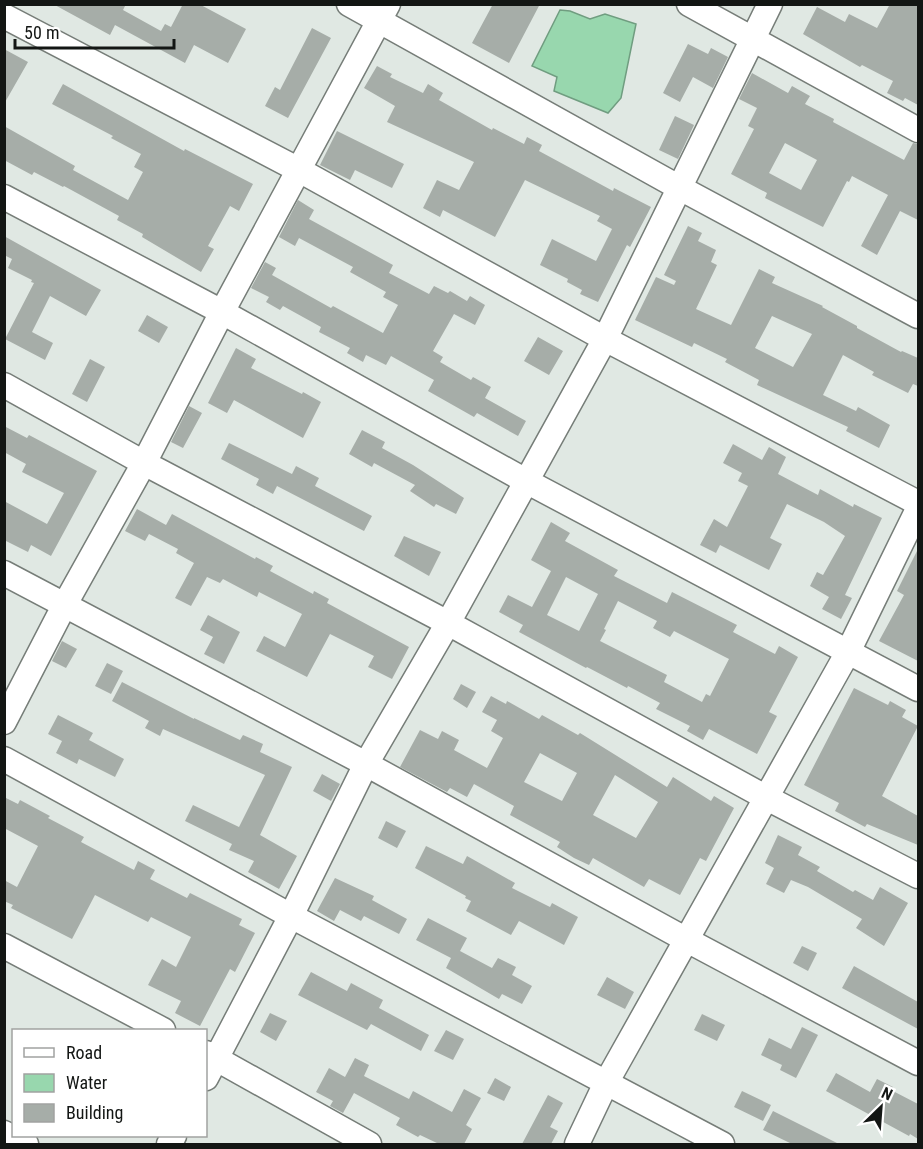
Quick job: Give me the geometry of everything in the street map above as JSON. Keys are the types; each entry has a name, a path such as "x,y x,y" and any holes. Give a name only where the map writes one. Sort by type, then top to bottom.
{"street":[{"path":"349,4 385,13 680,188 918,316"},
{"path":"689,4 918,130"},
{"path":"369,1144 209,1063 291,916 366,764 448,623 605,339 770,4"},
{"path":"4,722 64,606 144,463 222,312 385,13"},
{"path":"4,16 299,170 605,339 918,503"},
{"path":"4,197 222,312 526,481 918,689"},
{"path":"4,385 144,463 448,623 765,797 918,876"},
{"path":"577,1144 606,1083 685,939 848,652 918,509"},
{"path":"4,573 366,764 685,939 918,1063"},
{"path":"4,759 291,916 722,1144"},
{"path":"4,946 161,1029"},
{"path":"4,1133 26,1144"}],"water":[{"path":"560,10 570,11 590,19 605,14 636,24 621,98 608,113 554,91 557,77 532,66"}],"building":[{"path":"53,4 126,4 123,10 161,31 165,24 171,27 183,4 199,4 246,29 228,63 194,45 185,63 115,25 110,35"},
{"path":"493,4 540,4 509,63 472,43"},
{"path":"890,4 918,4 918,105 905,98 903,101 887,93 893,81 862,65 860,67 803,34 817,7 845,22 849,14 877,28"},
{"path":"312,28 331,38 288,118 265,106 275,87 280,90"},
{"path":"688,44 708,54 711,48 728,57 713,88 693,77 680,102 663,93"},
{"path":"4,49 28,62 4,104"},
{"path":"377,66 392,74 390,77 423,93 428,84 443,93 439,100 492,130 493,128 524,144 527,137 542,145 539,151 613,191 614,188 651,207 630,247 627,245 598,302 580,294 582,290 567,282 568,279 540,265 552,239 596,261 612,229 597,221 600,216 525,180 495,237 443,210 440,217 423,208 437,180 459,190 474,162 387,122 395,106 364,88"},
{"path":"752,73 788,93 792,86 810,96 805,104 834,119 833,122 904,160 913,143 918,144 918,220 900,211 877,255 861,246 888,195 852,176 849,182 847,181 823,227 765,198 767,193 731,174 754,129 748,126 757,108 739,99","holes":["785,143 817,160 801,190 769,173"]},
{"path":"63,84 184,151 185,149 253,184 239,211 230,206 208,246 214,249 201,272 117,220 119,216 64,186 34,172 32,175 4,160 4,126 75,166 73,170 128,200 143,172 134,167 141,154 111,138 113,136 52,104"},
{"path":"675,116 694,125 678,159 659,150"},
{"path":"337,131 404,164 392,188 355,170 350,180 320,165"},
{"path":"298,200 314,210 309,219 393,265 389,273 429,294 434,286 448,293 450,291 467,301 470,296 485,305 475,325 454,314 433,351 443,357 440,362 471,380 473,377 491,387 485,398 526,421 518,436 477,413 474,417 428,391 434,380 391,356 386,365 366,355 363,362 347,353 350,348 319,332 321,327 283,306 280,310 266,302 269,297 251,288 265,262 276,268 272,275 331,308 333,306 383,333 398,305 383,297 386,292 350,272 353,267 299,238 295,246 279,237"},
{"path":"688,226 702,233 698,241 716,250 711,262 717,265 696,309 731,325 759,269 775,277 772,283 823,306 857,328 901,352 918,358 918,386 913,384 908,393 872,375 874,372 843,355 823,395 856,411 858,407 890,425 879,448 846,431 848,427 757,385 759,380 725,362 727,359 694,343 692,347 635,320 656,277 674,285 676,281 664,275","holes":["772,316 812,334 793,367 755,348"]},
{"path":"4,236 101,290 86,316 50,296 32,332 53,343 45,360 5,339 34,283 8,268 12,259 4,255"},
{"path":"147,315 168,327 159,343 138,331"},
{"path":"538,337 563,351 549,375 524,361"},
{"path":"236,348 256,359 251,368 321,402 303,438 234,400 227,413 208,403"},
{"path":"90,359 105,367 87,402 72,394"},
{"path":"189,406 202,413 183,448 171,442"},
{"path":"4,426 27,438 29,435 97,471 51,556 31,545 28,552 4,540 4,501 47,524 64,493 22,472 26,464 4,452"},
{"path":"362,430 385,442 382,448 464,498 456,514 436,504 434,507 410,491 415,485 374,463 372,467 349,454"},
{"path":"229,443 292,474 296,466 319,478 315,486 372,516 364,531 277,486 273,494 256,485 259,479 221,459"},
{"path":"733,444 762,460 769,447 786,457 778,474 818,495 820,489 853,507 854,504 882,518 845,595 852,598 841,619 822,609 829,597 810,586 817,572 823,575 845,536 824,522 787,504 770,538 782,544 769,570 720,545 716,553 700,545 714,519 727,527 748,486 738,481 742,473 723,463"},
{"path":"137,509 166,525 172,514 255,559 256,557 273,566 270,571 313,594 314,591 329,599 327,603 409,647 392,679 368,667 374,656 330,634 307,677 256,651 264,636 285,647 302,614 259,592 257,597 223,579 220,583 207,577 191,606 175,598 194,563 176,553 178,549 149,534 145,541 125,531"},
{"path":"551,522 570,533 565,541 618,570 614,576 667,603 672,592 737,625 733,632 775,654 779,646 798,657 769,712 777,716 757,754 709,729 703,740 687,731 690,726 656,709 660,703 586,668 519,632 523,625 499,612 508,595 532,607 551,571 531,560","holes":["566,577 598,594 579,631 547,615","618,601 657,621 653,628 670,637 674,631 729,659 710,696 706,694 702,702 664,682 667,675 600,641"]},
{"path":"404,536 441,552 429,576 394,556"},
{"path":"918,549 918,661 879,641 904,595 897,591"},
{"path":"208,615 240,632 224,664 204,654 213,637 200,630"},
{"path":"62,641 77,649 66,668 52,661"},
{"path":"107,663 123,671 111,694 95,686"},
{"path":"122,682 240,740 243,735 263,744 260,752 292,767 260,835 297,856 279,889 248,872 254,861 229,850 232,844 185,821 193,805 239,827 265,775 163,729 160,736 145,728 149,721 112,701"},
{"path":"461,684 476,692 467,708 453,699"},
{"path":"854,688 888,705 890,701 906,710 902,717 918,726 882,796 918,816 918,845 867,824 865,827 835,811 839,803 804,785"},
{"path":"491,696 506,704 507,701 539,719 542,715 578,735 580,733 667,787 673,777 711,801 714,796 734,808 706,861 700,858 680,895 649,879 644,887 593,858 589,865 574,858 557,847 560,842 510,815 514,806 474,784 467,797 450,788 447,792 400,767 420,730 438,739 442,731 459,740 454,750 487,768 503,738 491,731 497,720 482,712","holes":["540,753 577,773 562,801 524,782","615,775 658,802 636,838 593,815"]},
{"path":"58,715 93,733 89,740 124,759 115,777 79,759 77,764 56,753 62,741 48,734"},
{"path":"322,774 340,784 331,801 313,791"},
{"path":"4,797 18,804 20,800 50,816 48,818 84,837 81,842 134,870 138,861 155,870 150,879 187,898 190,893 242,919 239,925 255,933 235,972 230,969 200,1026 175,1013 181,1001 148,985 162,959 176,967 191,937 151,917 148,922 95,895 72,939 11,908 13,905 4,901 4,880 17,887 38,846 4,828"},
{"path":"386,821 406,831 397,848 378,838"},
{"path":"778,835 802,847 798,855 820,867 817,871 853,892 855,890 873,900 880,887 908,903 884,946 856,928 862,919 808,887 791,880 784,893 766,884 774,868 765,863"},
{"path":"426,846 463,864 467,856 515,883 512,888 550,907 552,903 578,917 564,945 519,921 511,935 466,911 471,901 465,898 466,896 415,868"},
{"path":"335,878 374,896 372,900 407,919 399,934 364,916 361,921 340,910 334,921 317,911"},
{"path":"428,918 467,938 460,951 492,968 498,958 516,967 512,975 532,986 522,1004 502,994 499,999 446,968 451,958 416,940"},
{"path":"802,946 817,953 808,971 793,963"},
{"path":"854,966 918,1002 918,1029 842,988"},
{"path":"311,972 347,991 351,983 383,1000 379,1008 429,1035 421,1051 371,1024 367,1030 298,995"},
{"path":"607,977 634,992 625,1009 597,995"},
{"path":"270,1013 287,1021 276,1041 260,1032"},
{"path":"702,1014 725,1025 717,1041 694,1030"},
{"path":"802,1027 818,1035 796,1078 780,1070 782,1065 761,1055 769,1038 791,1049"},
{"path":"446,1030 464,1039 453,1060 434,1051"},
{"path":"355,1058 369,1065 364,1076 409,1099 413,1091 452,1112 464,1089 481,1098 466,1125 472,1129 464,1144 439,1144 420,1135 418,1137 396,1125 400,1118 354,1093 343,1113 330,1106 333,1101 316,1092 329,1068 345,1077"},
{"path":"836,1073 870,1092 877,1079 893,1087 891,1090 918,1104 918,1139 826,1091"},
{"path":"495,1078 511,1087 504,1101 487,1093"},
{"path":"742,1091 771,1105 763,1121 734,1107"},
{"path":"548,1095 563,1103 550,1127 558,1131 551,1144 522,1144"},
{"path":"773,1111 839,1144 792,1144 763,1130"}]}
